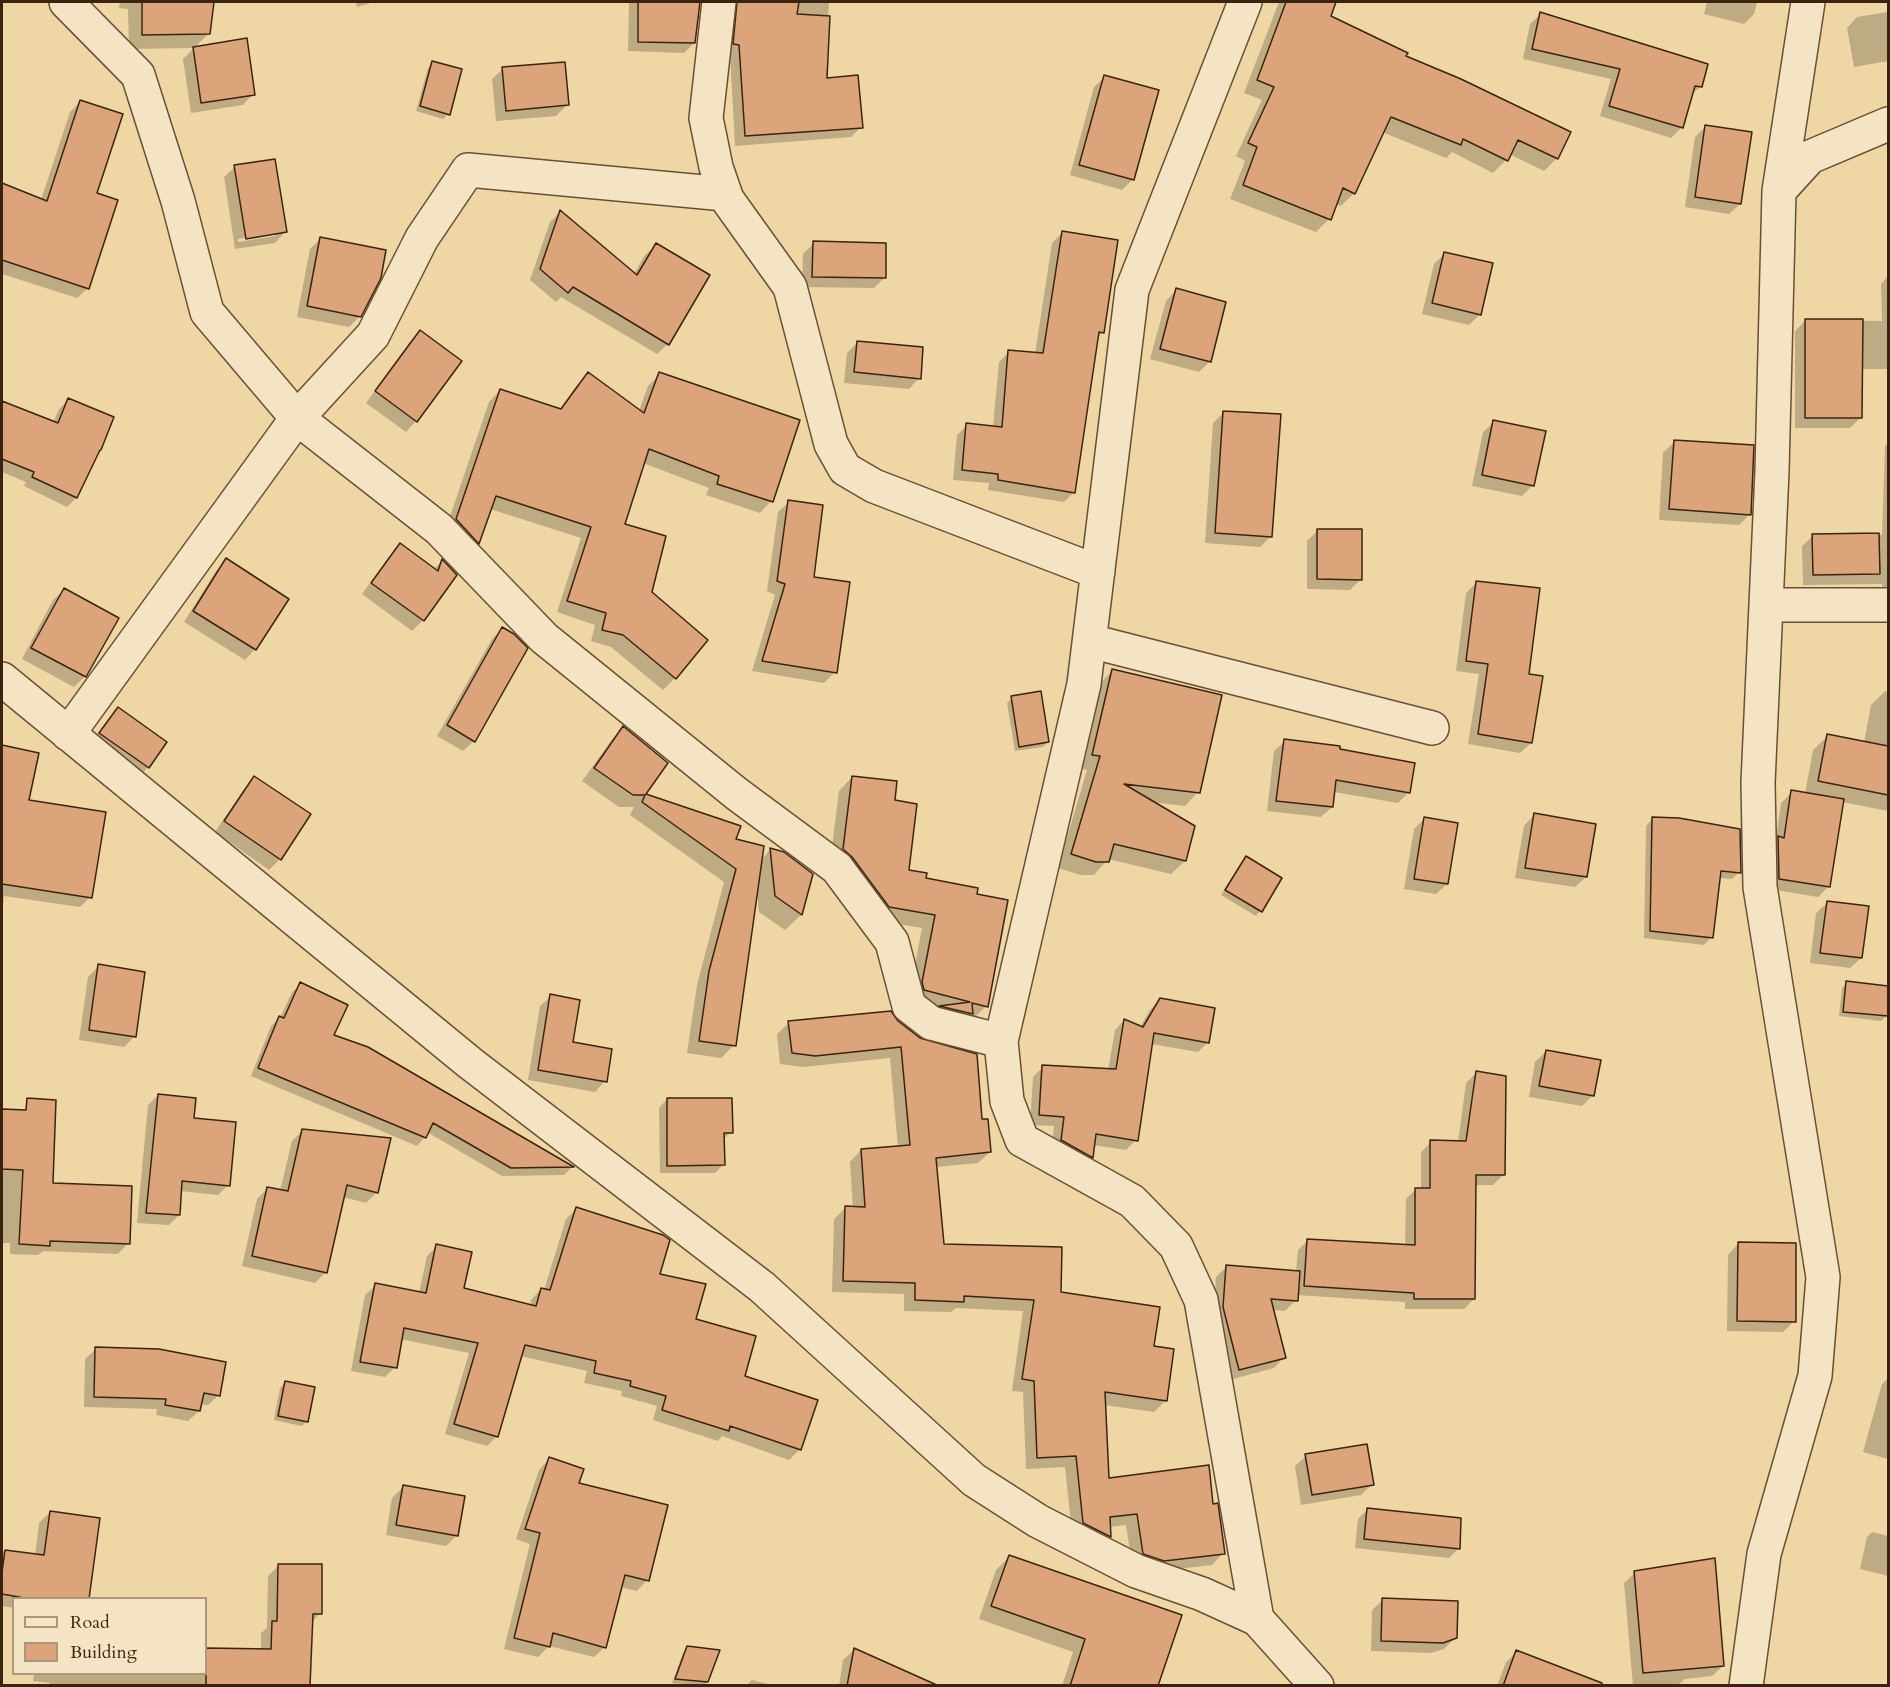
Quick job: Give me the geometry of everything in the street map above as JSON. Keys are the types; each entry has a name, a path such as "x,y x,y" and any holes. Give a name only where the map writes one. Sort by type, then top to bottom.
{"street":[{"path":"66,2 138,75 178,201 207,312 297,418 439,529 544,638 737,794 837,868 892,942 909,1006 931,1023 1001,1041"},
{"path":"719,2 706,118 716,167 725,194 790,287 831,444 844,469 874,486 1098,572"},
{"path":"1245,2 1132,290 1084,684 1001,1041 1007,1101 1022,1140 1132,1201 1176,1246 1201,1300 1257,1619"},
{"path":"1746,1686 1764,1554 1815,1376 1822,1277 1760,887 1758,783 1772,471 1779,190 1808,2"},
{"path":"1779,190 1810,157 1888,124"},
{"path":"68,734 297,418 373,335 422,238 468,170 725,194"},
{"path":"1766,605 1888,605"},
{"path":"1090,641 1432,728"},
{"path":"2,679 470,1064 762,1287 974,1480 1038,1521 1136,1570 1202,1594 1257,1619 1317,1686"}],"building":[{"path":"142,2 214,2 210,34 142,35"},
{"path":"638,2 700,2 695,43 638,42"},
{"path":"737,2 799,2 797,14 830,16 827,78 858,75 863,128 745,136 739,45 733,44"},
{"path":"1286,2 1336,2 1331,16 1408,53 1406,56 1461,79 1571,132 1558,159 1518,140 1508,161 1463,139 1461,145 1391,117 1355,194 1343,188 1331,220 1243,185 1257,147 1248,143 1274,87 1257,80"},
{"path":"1540,12 1708,64 1702,87 1695,86 1683,128 1609,106 1620,69 1532,49"},
{"path":"247,38 255,95 201,103 193,47"},
{"path":"432,61 462,69 450,115 420,106"},
{"path":"565,62 569,105 506,111 502,67"},
{"path":"1104,75 1159,90 1134,180 1079,165"},
{"path":"80,100 123,114 97,193 118,200 89,289 2,260 2,183 47,201"},
{"path":"1705,125 1752,132 1741,204 1695,197"},
{"path":"275,159 287,232 246,239 234,165"},
{"path":"560,210 637,275 656,243 710,275 669,345 573,287 568,293 540,269"},
{"path":"1062,231 1118,240 1104,333 1099,332 1075,493 998,480 998,474 962,470 966,423 1002,427 1008,350 1043,353"},
{"path":"320,237 386,250 381,278 361,317 307,306"},
{"path":"813,241 886,243 886,278 812,277"},
{"path":"1444,252 1493,263 1481,315 1432,303"},
{"path":"1176,288 1226,302 1211,362 1160,349"},
{"path":"1805,319 1863,319 1862,418 1805,418"},
{"path":"420,330 462,361 417,422 375,391"},
{"path":"857,341 923,347 921,379 854,372"},
{"path":"588,372 644,413 659,372 800,420 773,502 717,484 719,476 649,449 625,524 666,536 652,592 708,640 676,679 623,635 602,630 606,613 567,601 591,527 496,496 479,544 456,519 500,389 561,409"},
{"path":"68,398 114,417 101,450 77,498 32,477 34,472 2,459 2,401 58,423"},
{"path":"1223,411 1281,414 1272,537 1215,533"},
{"path":"1493,420 1546,431 1534,486 1482,475"},
{"path":"1674,440 1754,445 1751,515 1669,509"},
{"path":"788,500 823,505 814,577 850,582 837,673 762,661 785,584 777,581"},
{"path":"1317,529 1362,529 1362,580 1317,579"},
{"path":"1879,533 1880,574 1813,575 1812,534"},
{"path":"400,543 438,571 442,559 457,575 424,621 371,583"},
{"path":"226,558 289,599 256,650 193,611"},
{"path":"1476,581 1540,588 1529,674 1543,676 1532,743 1478,734 1488,664 1466,661"},
{"path":"64,588 119,618 86,677 31,648"},
{"path":"502,627 514,634 528,648 475,742 447,725"},
{"path":"1112,669 1222,695 1200,793 1124,784 1195,826 1186,861 1114,844 1109,862 1096,862 1071,854 1100,756 1092,755"},
{"path":"1041,691 1049,742 1019,747 1011,696"},
{"path":"118,707 167,742 149,768 99,733"},
{"path":"623,726 668,763 646,794 741,826 736,839 764,846 736,1046 699,1041 709,971 736,869 642,802 645,795 633,795 594,768"},
{"path":"1827,734 1888,746 1888,795 1818,781"},
{"path":"1284,739 1340,746 1340,749 1415,763 1410,793 1336,780 1333,807 1276,801"},
{"path":"2,745 39,753 29,800 106,812 92,898 2,884"},
{"path":"254,776 311,814 281,860 224,821"},
{"path":"852,776 897,781 895,800 917,804 909,870 927,873 926,878 978,888 977,894 1008,900 988,1007 972,1003 973,1014 939,1006 970,1002 924,990 922,982 935,915 889,907 852,857 843,849"},
{"path":"1791,790 1844,799 1830,887 1779,879 1778,836 1784,838"},
{"path":"1534,813 1596,824 1587,877 1525,868"},
{"path":"1424,817 1458,823 1448,884 1414,879"},
{"path":"1652,817 1679,818 1740,829 1741,873 1721,871 1713,938 1650,931"},
{"path":"770,848 784,852 813,874 802,915 775,896"},
{"path":"1246,856 1282,878 1262,912 1225,890"},
{"path":"1827,901 1869,906 1862,958 1820,953"},
{"path":"98,964 145,972 136,1037 89,1030"},
{"path":"1846,981 1888,986 1888,1016 1843,1012"},
{"path":"300,982 348,1005 334,1035 368,1047 574,1167 511,1168 433,1123 426,1138 258,1068 279,1016 284,1018"},
{"path":"550,994 580,1000 573,1042 612,1049 607,1082 538,1070"},
{"path":"1160,998 1215,1008 1209,1043 1154,1033 1138,1141 1096,1134 1093,1158 1061,1140 1064,1117 1039,1115 1042,1065 1116,1069 1124,1019 1143,1027"},
{"path":"891,1011 898,1021 920,1038 977,1054 982,1119 988,1119 991,1152 936,1158 944,1244 1062,1247 1061,1292 1160,1307 1154,1346 1174,1349 1167,1401 1105,1392 1109,1478 1209,1465 1213,1504 1218,1503 1225,1554 1164,1561 1143,1554 1137,1514 1110,1517 1111,1537 1083,1523 1076,1456 1037,1458 1034,1381 1022,1379 1034,1300 964,1296 964,1302 915,1300 915,1283 843,1281 845,1206 865,1207 861,1149 910,1145 901,1047 815,1056 792,1053 788,1021"},
{"path":"1546,1050 1601,1060 1594,1096 1539,1086"},
{"path":"1476,1071 1506,1076 1505,1175 1476,1175 1475,1299 1414,1299 1414,1293 1304,1286 1307,1239 1415,1245 1415,1188 1430,1188 1430,1140 1466,1141"},
{"path":"158,1094 196,1098 194,1118 236,1122 230,1186 182,1181 180,1215 146,1213"},
{"path":"27,1098 56,1100 53,1183 132,1186 130,1244 50,1241 50,1246 19,1244 23,1170 2,1169 2,1109 26,1110"},
{"path":"667,1098 732,1098 733,1133 724,1133 725,1165 667,1166"},
{"path":"302,1129 391,1138 378,1193 347,1185 327,1273 252,1256 267,1187 288,1191"},
{"path":"576,1207 663,1235 670,1240 660,1274 706,1284 696,1319 756,1336 745,1376 818,1400 801,1450 730,1426 729,1431 662,1410 666,1396 630,1386 631,1381 594,1373 596,1361 525,1345 498,1437 454,1424 478,1343 404,1328 397,1368 360,1362 375,1283 426,1293 436,1244 472,1252 464,1288 536,1306 541,1288 550,1290"},
{"path":"1738,1242 1796,1243 1796,1322 1737,1321"},
{"path":"1226,1265 1300,1271 1298,1301 1271,1299 1286,1358 1239,1370 1223,1307"},
{"path":"95,1347 159,1349 226,1362 220,1396 204,1393 200,1411 165,1405 166,1399 94,1397"},
{"path":"285,1381 315,1387 308,1422 278,1416"},
{"path":"1367,1444 1374,1485 1312,1495 1305,1454"},
{"path":"549,1457 584,1469 579,1483 668,1505 649,1581 625,1575 606,1648 553,1633 550,1647 514,1638 540,1533 525,1529"},
{"path":"403,1485 465,1496 458,1536 396,1525"},
{"path":"1367,1508 1461,1518 1460,1549 1364,1539"},
{"path":"50,1511 100,1518 89,1597 19,1597 2,1594 5,1550 44,1555"},
{"path":"1009,1555 1182,1615 1158,1686 1070,1686 1085,1639 991,1606"},
{"path":"1715,1558 1724,1666 1643,1673 1634,1571"},
{"path":"278,1564 322,1564 322,1614 313,1614 310,1686 206,1685 207,1648 271,1649 272,1621 277,1621"},
{"path":"1382,1598 1458,1601 1457,1638 1443,1643 1381,1641"},
{"path":"687,1646 720,1650 708,1682 675,1679"},
{"path":"854,1648 939,1686 847,1686"},
{"path":"1516,1650 1602,1683 1601,1686 1503,1686"}]}
